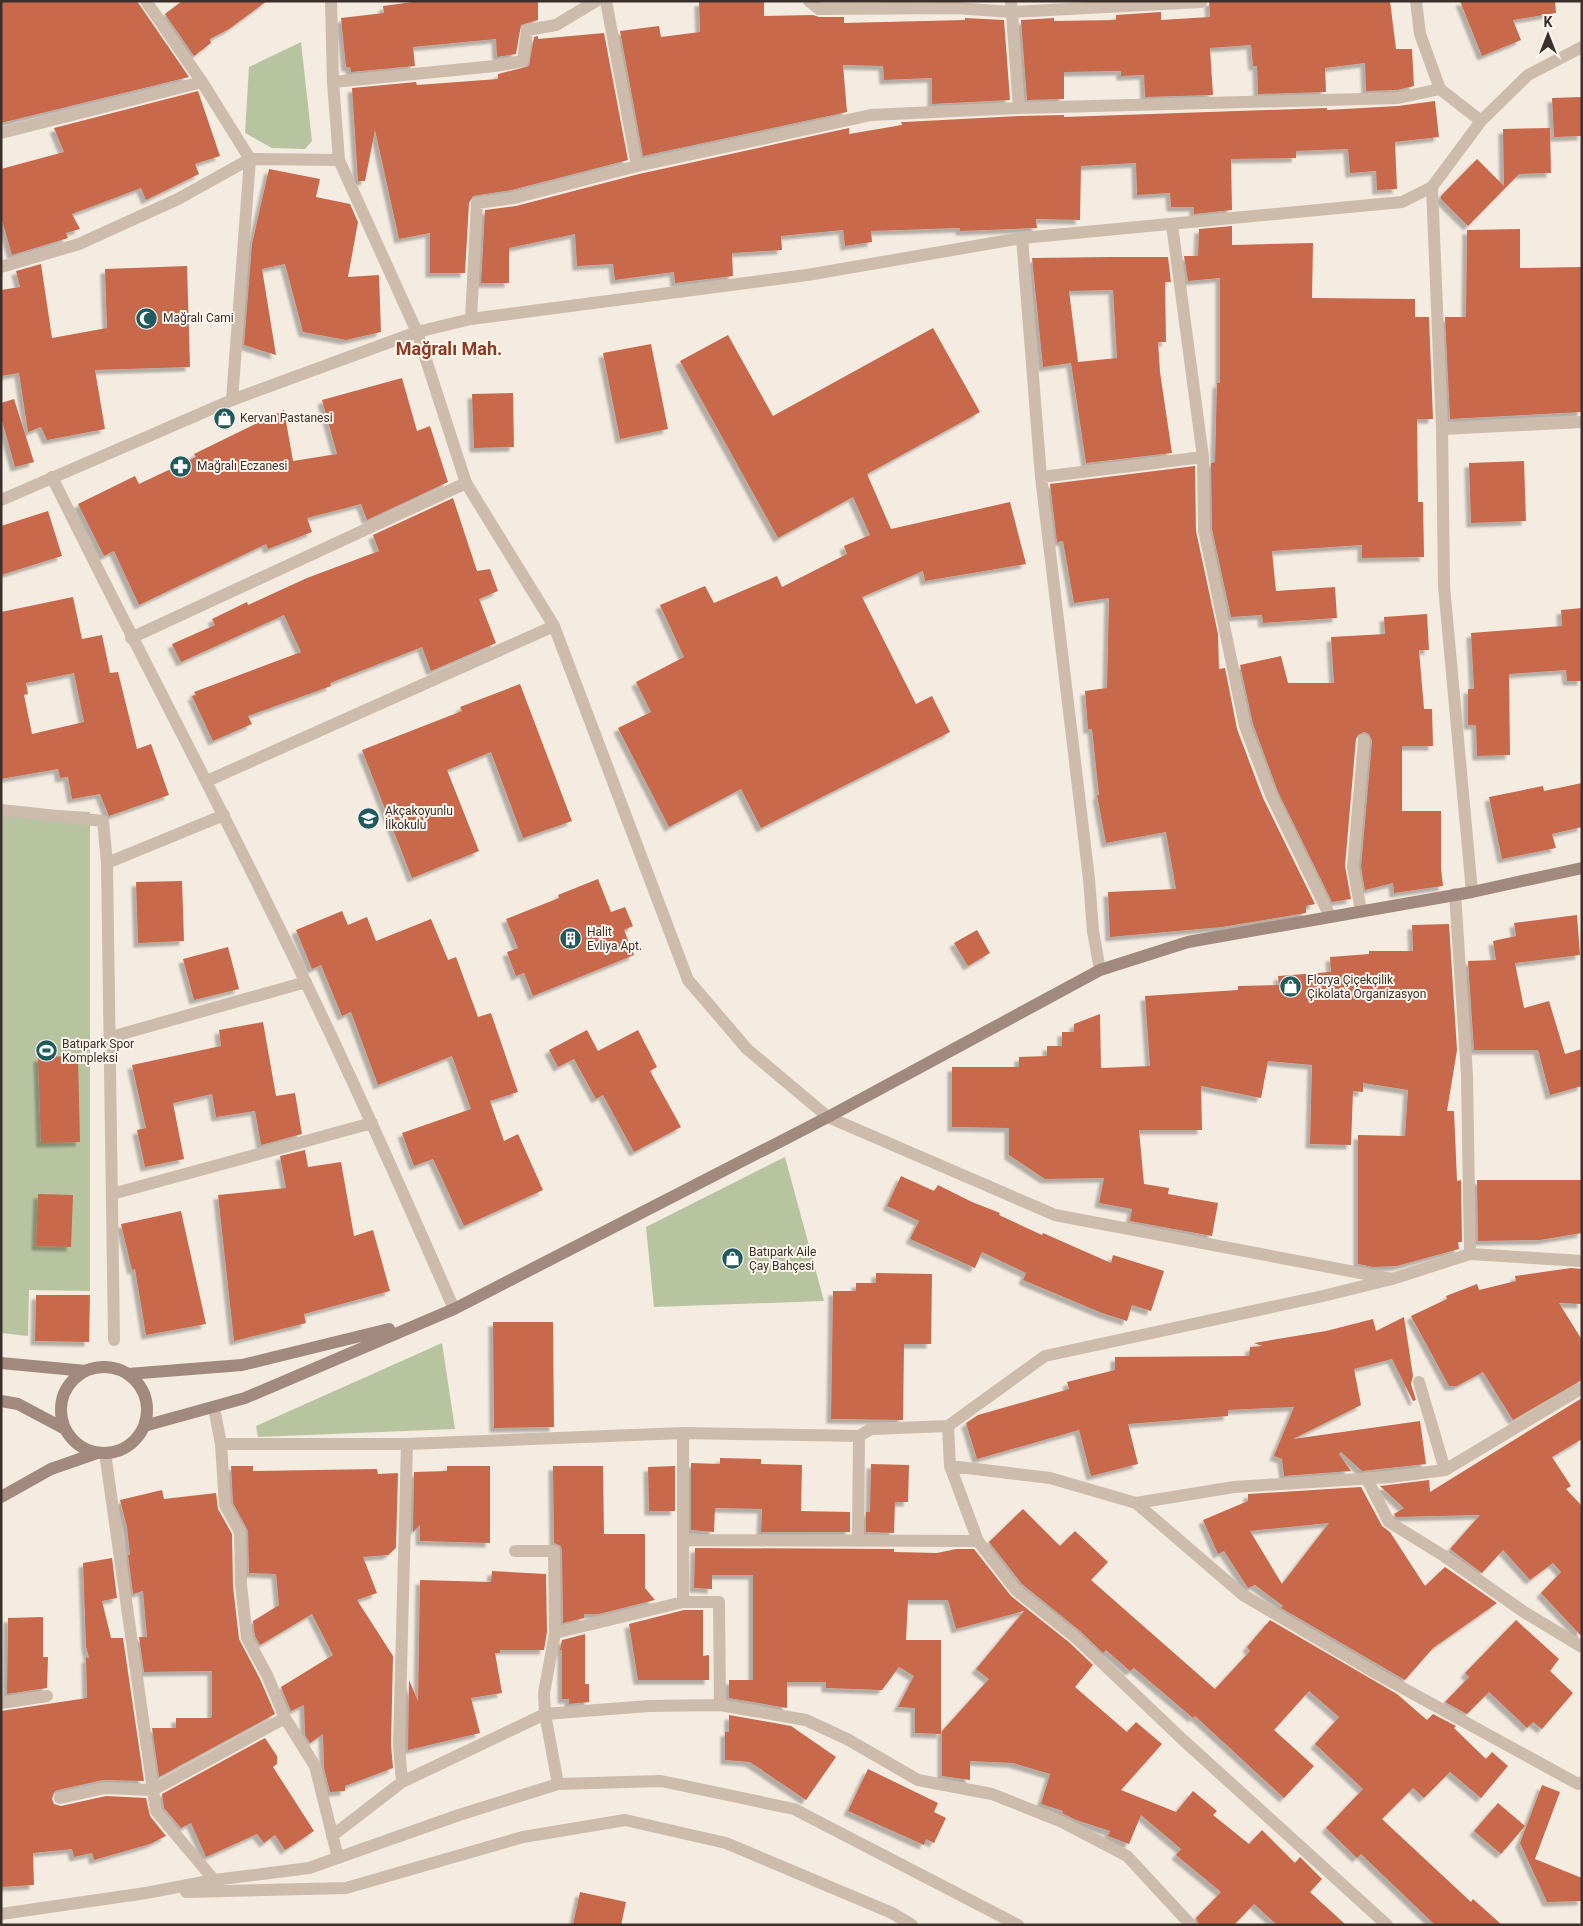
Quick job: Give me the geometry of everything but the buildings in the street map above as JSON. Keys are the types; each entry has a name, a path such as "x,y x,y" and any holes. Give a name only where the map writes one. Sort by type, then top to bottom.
{"main road":[{"path":"144,1426 245,1398 454,1308 828,1117 1100,970 1188,942 1472,892 1582,868"},
{"path":"1,1363 86,1371 100,1368 114,1369 128,1374 242,1366 360,1338 454,1308"},
{"path":"86,1371 75,1379 66,1390 61,1409 65,1429 73,1440 84,1449 101,1453"},
{"path":"1,1497 51,1469 101,1453 125,1448 136,1438 144,1426 147,1412 145,1398 139,1385 128,1374"},
{"path":"1,1401 18,1404 65,1429"}],"street":[{"path":"146,1 202,82 250,159 232,400"},
{"path":"331,1 333,82 339,160 417,332 466,483 554,626 688,980 748,1049 828,1117 1055,1215 1392,1278"},
{"path":"333,82 495,66 523,61 528,30 556,25 596,1"},
{"path":"606,1 637,166"},
{"path":"808,1 819,10 860,5 956,8 1201,2"},
{"path":"1416,1 1420,34 1440,89 1481,121"},
{"path":"1011,6 1020,108"},
{"path":"1,500 232,400 417,332 471,319 807,274 1022,238 1402,202 1432,187 1481,121 1528,75 1573,49 1582,47"},
{"path":"1,133 202,82"},
{"path":"471,319 478,203 514,198 637,166 871,115 1020,108 1398,98 1440,89"},
{"path":"1,267 79,244 178,199 250,159 339,160"},
{"path":"1432,187 1442,429 1444,586 1472,892"},
{"path":"1172,225 1202,457 1204,530 1245,726 1271,795 1330,916"},
{"path":"1022,238 1041,477 1089,879 1093,931 1100,970"},
{"path":"1442,429 1582,422"},
{"path":"1041,477 1202,457"},
{"path":"52,477 131,638 207,781 306,982 372,1123 454,1308"},
{"path":"131,638 466,483"},
{"path":"207,781 554,626"},
{"path":"1361,911 1353,867 1364,740"},
{"path":"1,810 103,821 107,863 111,1037 114,1340"},
{"path":"107,863 224,815"},
{"path":"1455,894 1467,1075 1470,1254"},
{"path":"111,1037 306,982"},
{"path":"112,1194 372,1123"},
{"path":"220,1444 407,1444 683,1433 859,1436 871,1429 948,1426 1045,1356 1323,1296 1392,1278 1470,1254 1582,1261"},
{"path":"1420,1382 1445,1470"},
{"path":"1136,1504 1234,1488 1367,1479 1445,1470 1582,1388"},
{"path":"214,1408 220,1444 224,1505 240,1532 241,1585 247,1638 267,1675 285,1718 315,1766 338,1858"},
{"path":"948,1426 950,1466 978,1541 1016,1590 1075,1637 1182,1739 1387,1925"},
{"path":"683,1433 683,1602"},
{"path":"858,1539 859,1436"},
{"path":"402,1782 399,1745 407,1444"},
{"path":"101,1453 156,1811 214,1880"},
{"path":"950,1466 1050,1478 1136,1504 1244,1595 1404,1690 1543,1766 1578,1784 1582,1782"},
{"path":"1367,1479 1389,1522 1444,1556 1524,1612 1582,1647"},
{"path":"683,1540 858,1539 978,1541"},
{"path":"515,1551 554,1551 555,1634 544,1693 545,1714 558,1784"},
{"path":"555,1634 683,1602 719,1602 720,1705"},
{"path":"1,1703 47,1696"},
{"path":"332,1836 402,1782 545,1714 649,1706 720,1705 806,1720 847,1739 918,1780 992,1794 1062,1822 1127,1856 1191,1925"},
{"path":"60,1798 105,1788 153,1790 285,1718"},
{"path":"1,1914 146,1893 214,1880 309,1868 459,1814 558,1784 662,1781 794,1809 1018,1925"},
{"path":"146,1893 346,1888 524,1837 625,1820 726,1843 892,1913 912,1925"}],"green space":[{"path":"301,42 312,141 305,149 272,148 245,133 249,67"},
{"name":"Batıpark Spor Kompleksi","path":"1,807 90,812 90,1291 29,1290 28,1336 1,1333"},
{"path":"785,1157 824,1301 654,1307 646,1227"},
{"path":"442,1343 455,1429 258,1437 256,1426"}],"place":[{"name":"Mağralı Cami","path":"147,318"},
{"name":"Kervan Pastanesi","path":"224,418"},
{"name":"Mağralı Eczanesi","path":"181,466"},
{"name":"Akçakoyunlu İlkokulu","path":"369,818"},
{"name":"Halit Evliya Apt.","path":"571,939"},
{"name":"Florya Çiçekçilik Çikolata Organizasyon","path":"1291,987"},
{"name":"Batıpark Spor Kompleksi","path":"46,1051"},
{"name":"Batıpark Aile Çay Bahçesi","path":"733,1259"}],"district":[{"name":"Mağralı Mah.","path":"449,348"}]}
